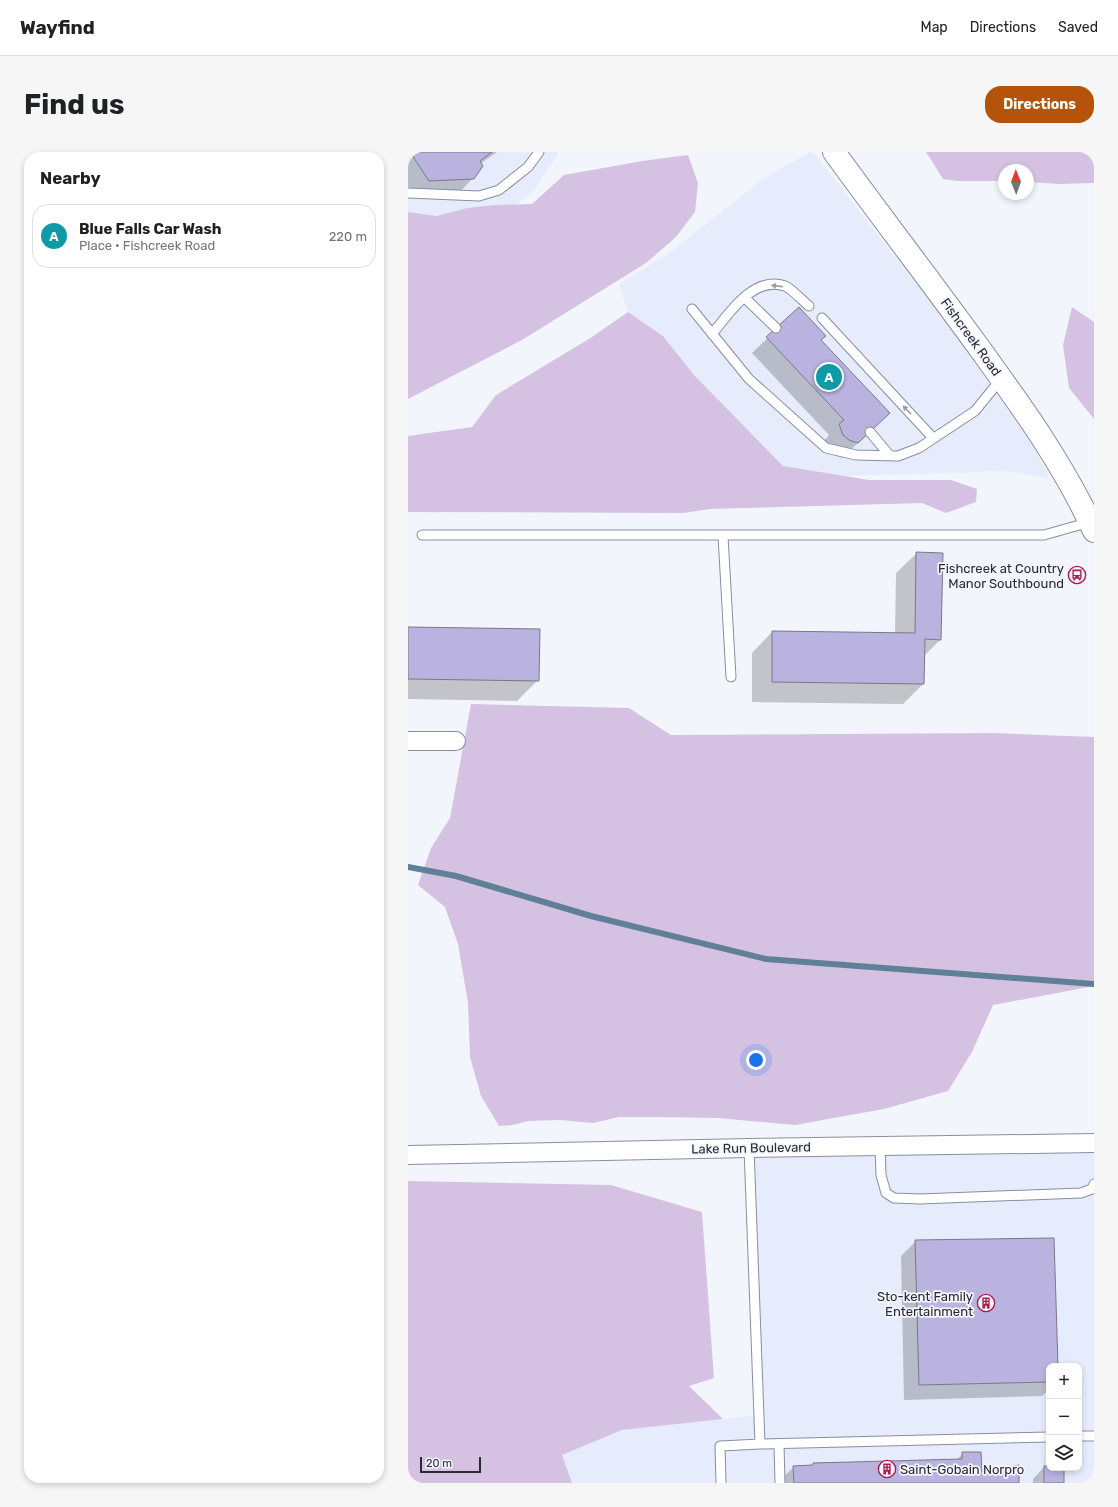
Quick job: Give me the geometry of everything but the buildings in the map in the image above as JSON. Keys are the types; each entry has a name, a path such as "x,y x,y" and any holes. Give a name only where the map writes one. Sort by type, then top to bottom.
{"main road":[{"name":"Fishcreek Road","path":"834,152 1002,379 1054,455 1092,526"}],"street":[{"path":"408,741 456,741"},
{"name":"Lake Run Boulevard","path":"408,1155 1094,1143"}],"lane":[{"path":"408,193 479,196 499,190 528,167 539,152"},
{"path":"712,334 739,302 755,290 773,284 786,287 809,306"},
{"path":"745,298 776,328"},
{"path":"692,309 749,379 826,448 856,455 898,456 918,448 975,411 1002,379"},
{"path":"822,318 934,438"},
{"path":"870,432 890,456"},
{"path":"422,535 1044,535 1092,526"},
{"path":"723,536 731,677"},
{"path":"880,1146 882,1175 886,1192 894,1198 920,1199 1081,1193 1092,1189 1094,1184"},
{"path":"749,1148 760,1444"},
{"path":"1082,1436 1094,1436"},
{"path":"722,1483 720,1446 1046,1437"},
{"path":"779,1444 780,1483"}],"shaded area":[{"path":"408,152 559,152 531,194 492,220 408,217"},
{"path":"810,152 813,152 985,372 1033,445 1050,479 1010,471 844,476 783,466 694,375 663,336 628,312 619,284 669,253 763,179"},
{"path":"926,152 1094,152 1094,183 1059,184 1034,182 1034,164 998,164 998,181 958,181 943,179"},
{"path":"688,155 698,183 695,212 676,237 646,263 522,340 408,399 408,212 436,216 468,208 494,205 532,204 564,175 642,161"},
{"path":"1072,307 1094,322 1094,419 1069,388 1063,345"},
{"path":"628,312 663,336 694,375 783,466 869,480 951,480 977,489 976,502 946,513 922,503 710,509 683,513 408,512 408,436 472,427 496,395 592,337"},
{"path":"471,704 629,708 671,735 994,733 1094,737 1094,986 993,1005 972,1052 948,1091 884,1109 795,1125 717,1118 619,1117 593,1123 560,1120 528,1121 513,1125 499,1126 481,1096 470,1057 468,1003 458,944 445,907 418,885 431,848 450,818"},
{"path":"1094,1143 1094,1483 572,1483 562,1455 622,1430 759,1415 749,1148"},
{"path":"408,1181 611,1185 702,1212 714,1378 689,1386 723,1419 622,1430 562,1455 572,1483 408,1483"}],"waterway":[{"path":"408,867 456,876 591,916 766,959 1094,984"}],"place":[{"name":"Blue Falls Car Wash","path":"829,377"},
{"name":"Fishcreek at Country Manor Southbound","path":"1077,575"},
{"name":"Sto-kent Family Entertainment","path":"986,1303"},
{"name":"Saint-Gobain Norpro","path":"887,1469"}]}
